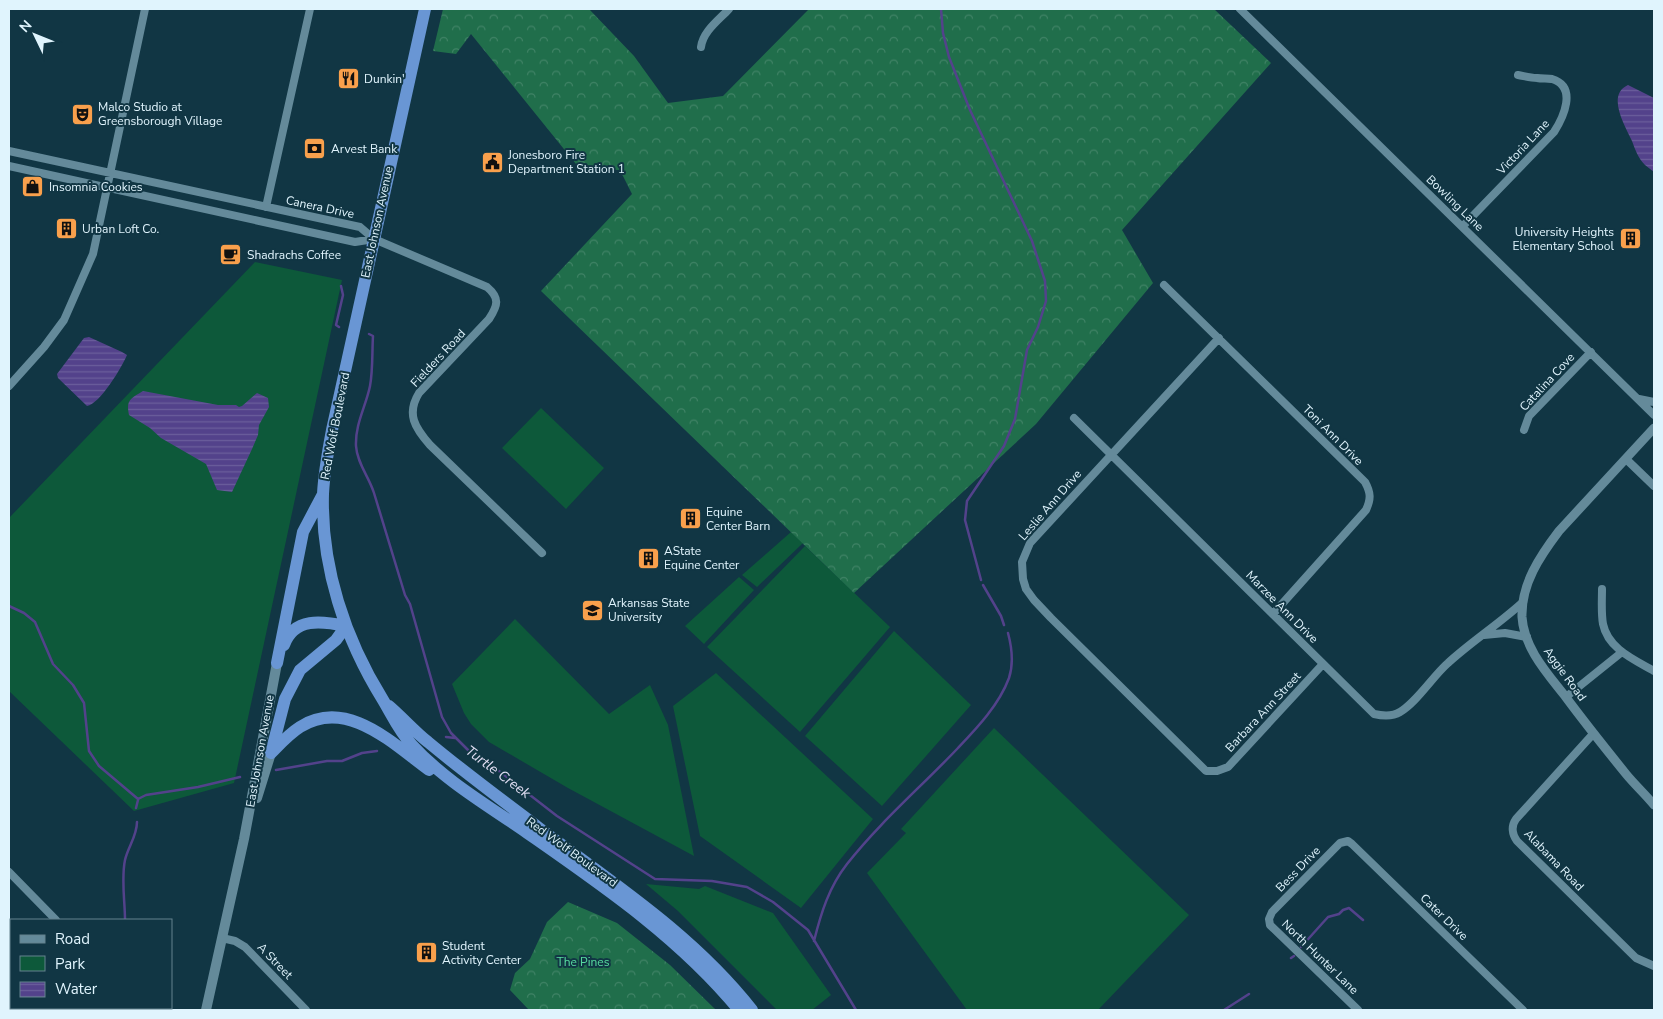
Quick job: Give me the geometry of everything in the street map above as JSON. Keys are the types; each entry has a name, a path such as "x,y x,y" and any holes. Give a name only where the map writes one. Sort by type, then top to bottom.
{"highway":[{"name":"East Johnson Avenue","path":"350,348 425,9"},
{"name":"Red Wolf Boulevard","path":"350,348 327,456 323,494 328,562 346,626 362,664 397,727 412,745 464,789 567,860 663,933 711,978 739,1010"},
{"path":"278,663 303,532 323,494"},
{"path":"271,753 285,700 300,670 336,640 346,626 312,622 298,626 286,639 278,663"},
{"name":"Red Wolf Boulevard","path":"385,703 464,771 655,913 690,944 752,1010"},
{"path":"271,753 300,727 312,721 338,718 352,720 369,726 441,779 464,789"}],"main road":[{"name":"East Johnson Avenue","path":"206,1010 244,839 278,663"},
{"name":"East Johnson Avenue","path":"244,839 271,753"}],"street":[{"path":"9,386 64,320 93,254 145,9"},
{"path":"266,206 310,9"},
{"path":"701,47 707,33 729,9"},
{"name":"Bowling Lane","path":"1240,9 1654,415"},
{"name":"Victoria Lane","path":"1463,226 1554,132 1567,106 1567,95 1559,83 1552,79 1518,75"},
{"name":"Canera Drive","path":"9,151 360,227 374,239"},
{"name":"Canera Drive","path":"9,166 355,242 374,239"},
{"name":"Fielders Road","path":"374,239 461,275 487,287 494,293 496,306 489,319 419,393 414,402 412,414 420,435 542,553"},
{"name":"Toni Ann Drive","path":"1164,285 1365,482 1370,495 1370,501 1366,510 1273,614"},
{"name":"Leslie Ann Drive","path":"1217,772 1206,771 1196,763 1038,604 1026,589 1023,579 1022,562 1030,543 1219,338"},
{"name":"Catalina Cove","path":"1524,430 1529,416 1591,352"},
{"path":"1638,398 1654,402"},
{"name":"Marzee Ann Drive","path":"1074,418 1371,712 1383,716 1400,712 1409,705 1447,664 1504,620 1523,602"},
{"name":"Aggie Road","path":"1654,428 1559,531 1547,547 1532,572 1523,602 1522,617 1527,637 1535,656 1593,734 1654,805"},
{"path":"1626,459 1654,486"},
{"path":"1602,589 1603,624 1610,640 1622,652 1654,671"},
{"path":"1484,635 1505,633 1527,637"},
{"path":"1566,698 1622,652"},
{"name":"Barbara Ann Street","path":"1217,772 1228,767 1323,664"},
{"name":"Alabama Road","path":"1593,734 1516,818 1513,828 1514,837 1636,958 1654,966"},
{"name":"Bess Drive","path":"1269,919 1272,912 1340,843 1348,841"},
{"name":"Cater Drive","path":"1348,841 1523,1010"},
{"path":"9,872 55,919"},
{"name":"North Hunter Lane","path":"1269,919 1270,925 1358,1010"},
{"name":"A Street","path":"222,938 235,940 245,947 306,1010"}],"green space":[{"path":"443,9 589,9 634,56 668,103 723,96 809,9 1214,9 1271,63 1122,230 1153,283 1036,424 854,593 541,291 632,194 620,170 580,169 471,34 456,54 433,51"},
{"path":"255,262 342,280 234,783 134,811 9,691 9,518"},
{"path":"541,408 604,468 566,509 502,448"},
{"path":"791,532 803,543 757,587 742,575"},
{"path":"805,546 890,627 800,732 707,647"},
{"path":"739,577 754,590 704,644 685,626"},
{"path":"515,619 609,714 650,685 668,725 694,856 568,788 489,742 471,724 464,713 452,684"},
{"path":"894,631 971,705 882,806 805,736"},
{"path":"716,673 873,819 801,908 700,836 673,706"},
{"path":"994,728 1189,915 1098,1010 967,1010 867,873 906,833 901,829"},
{"path":"646,884 699,889 705,886 773,913 831,995 812,1010 777,1010 678,911"},
{"name":"The Pines","path":"568,902 617,923 670,965 716,1010 529,1010 510,990 515,973 530,959 547,922"}],"water":[{"path":"1628,85 1654,98 1654,172 1645,165 1639,156 1619,111 1618,96"},
{"path":"89,337 127,355 116,376 104,392 92,404 87,406 58,378 57,374 84,338"},
{"path":"143,391 239,407 257,393 268,398 269,407 259,425 258,435 232,492 217,490 206,464 161,438 150,428 129,415 128,406 130,400"}],"waterway":[{"path":"941,9 943,33 949,57 970,110 1032,241 1045,281 1046,301 1038,327 1027,350 1015,419 1004,446 967,501 965,520 981,580"},
{"name":"Turtle Creek","path":"339,327 336,325 343,295 341,286"},
{"name":"Turtle Creek","path":"369,334 373,336 372,374 357,430 357,452 374,493 405,595 410,604 442,717 451,733 471,753 499,771 557,816 655,879 712,881 747,887 773,902 808,930 856,1010"},
{"path":"983,585 1001,616 1004,625"},
{"path":"9,606 24,613 35,622 53,664 73,685 84,703 89,751 99,766 138,799 146,795 198,787 240,777"},
{"path":"814,941 826,901 835,882 847,864 887,819 973,732 999,698 1005,688 1012,667 1008,633"},
{"name":"Turtle Creek","path":"446,737 455,738"},
{"path":"276,770 327,761 342,761 362,753 377,751"},
{"path":"136,808 138,800"},
{"path":"125,919 124,867 126,855 136,832 137,822"},
{"path":"1301,947 1328,917 1339,914 1343,910 1349,908 1363,920"},
{"path":"1224,1010 1249,994"}],"place":[{"name":"Dunkin'","path":"348,79"},
{"name":"Malco Studio at Greensborough Village","path":"82,114"},
{"name":"Arvest Bank","path":"315,149"},
{"name":"Jonesboro Fire Department Station 1","path":"492,162"},
{"name":"Insomnia Cookies","path":"33,187"},
{"name":"Urban Loft Co.","path":"66,229"},
{"name":"University Heights Elementary School","path":"1630,239"},
{"name":"Shadrachs Coffee","path":"231,255"},
{"name":"Equine Center Barn","path":"690,519"},
{"name":"AState Equine Center","path":"648,558"},
{"name":"Arkansas State University","path":"592,610"},
{"name":"Student Activity Center","path":"426,953"}]}
